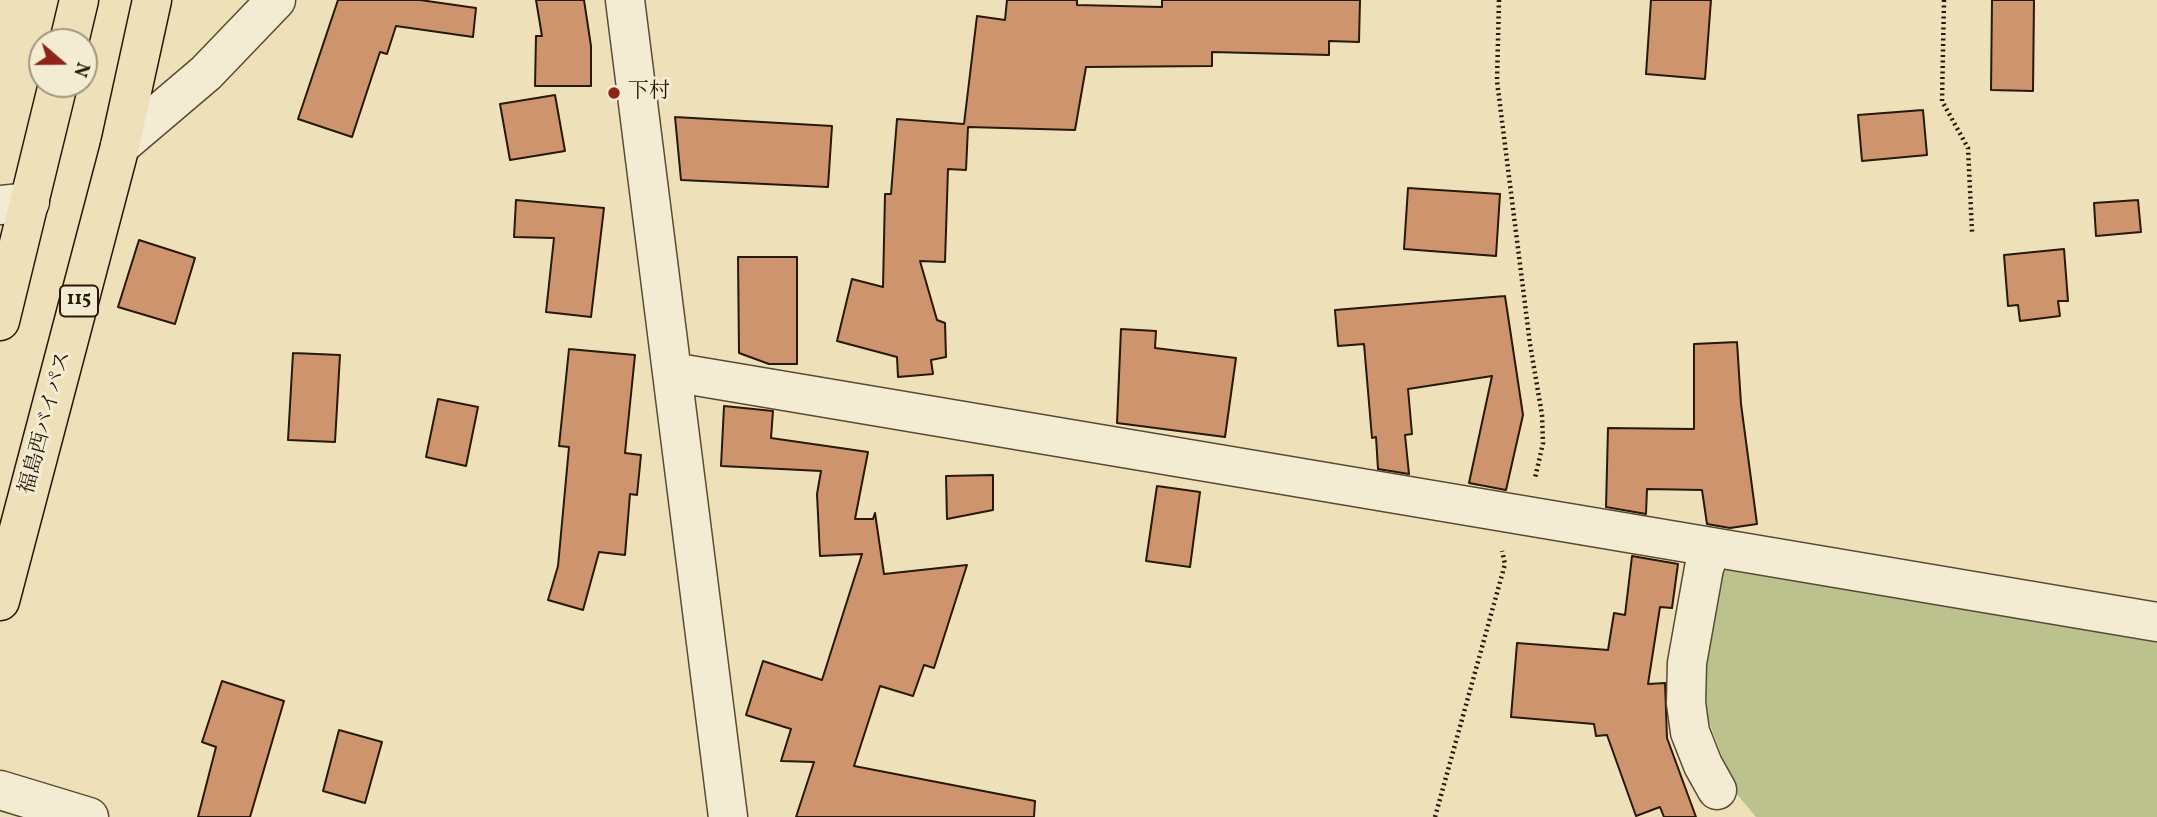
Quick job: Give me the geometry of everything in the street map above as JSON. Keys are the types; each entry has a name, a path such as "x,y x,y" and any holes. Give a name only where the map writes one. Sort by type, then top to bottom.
{"highway":[{"path":"72,28 79,0"},
{"name":"福島西バイパス","path":"0,601 120,146 152,0"},
{"path":"0,321 15,203 53,98"}],"street":[{"path":"120,146 206,73 276,0"},
{"path":"625,0 728,817"},
{"path":"672,372 2157,622"},
{"path":"1712,547 1704,568 1687,663 1686,703 1690,732 1703,765 1717,790"},
{"path":"0,790 89,817"}],"path":[{"path":"1435,817 1505,564 1510,514 1543,443 1542,415 1530,344 1497,81 1499,0"},
{"path":"1944,0 1942,101 1968,148 1972,232"}],"green space":[{"path":"1727,560 2157,634 2157,817 1756,817 1736,793 1706,714 1698,666"}],"building":[{"path":"338,0 420,0 476,8 473,37 396,26 387,54 380,52 352,137 298,119"},
{"path":"536,0 584,0 591,46 591,86 535,86 536,36 542,36"},
{"path":"1007,0 1077,0 1077,5 1162,7 1162,0 1360,0 1359,42 1329,41 1329,55 1212,52 1212,66 1086,67 1075,130 968,127 966,170 948,169 945,262 920,261 937,320 945,323 946,357 931,360 933,374 898,377 897,357 837,341 852,279 883,287 885,194 891,194 897,119 964,124 977,16 1005,20"},
{"path":"1651,0 1711,0 1705,79 1646,74"},
{"path":"1992,0 2034,0 2033,91 1991,90"},
{"path":"555,95 565,151 510,160 500,104"},
{"path":"1923,110 1927,155 1862,161 1858,115"},
{"path":"675,117 832,126 828,187 681,180"},
{"path":"1408,188 1500,194 1496,256 1404,249"},
{"path":"516,200 604,208 591,317 546,312 554,238 514,237"},
{"path":"2138,200 2141,232 2096,236 2094,203"},
{"path":"139,240 195,258 175,324 118,307"},
{"path":"2064,249 2068,301 2058,301 2060,316 2020,321 2018,305 2008,306 2004,255"},
{"path":"738,257 797,257 797,364 769,364 739,353"},
{"path":"1505,296 1523,415 1506,490 1469,483 1492,376 1408,389 1412,434 1405,435 1409,474 1378,469 1376,437 1372,438 1364,344 1338,346 1335,310"},
{"path":"1121,329 1156,331 1155,348 1236,358 1225,437 1117,423"},
{"path":"1737,342 1741,404 1757,524 1730,528 1707,524 1702,490 1647,489 1646,514 1606,507 1608,428 1694,429 1694,344"},
{"path":"569,349 635,355 625,453 641,455 637,495 630,494 625,555 599,552 583,610 548,600 558,566 569,447 559,446"},
{"path":"293,353 340,355 335,442 288,440"},
{"path":"438,399 478,407 466,466 426,457"},
{"path":"724,406 773,411 771,438 868,452 855,519 873,519 875,513 884,574 967,565 934,668 924,665 913,696 880,686 854,766 1035,801 1034,817 796,817 814,762 781,761 791,729 746,715 763,661 822,680 862,554 820,556 817,494 821,471 721,466"},
{"path":"993,475 993,510 947,519 946,476"},
{"path":"1157,486 1200,492 1190,567 1146,561"},
{"path":"1632,556 1678,564 1672,608 1660,607 1648,684 1665,683 1667,738 1696,817 1664,817 1660,807 1636,816 1607,735 1596,736 1594,724 1511,717 1517,643 1608,650 1614,613 1625,615"},
{"path":"222,681 284,701 250,817 198,817 216,747 202,742"},
{"path":"339,730 382,742 365,803 323,791"}],"place":[{"name":"下村","path":"614,93"}]}
